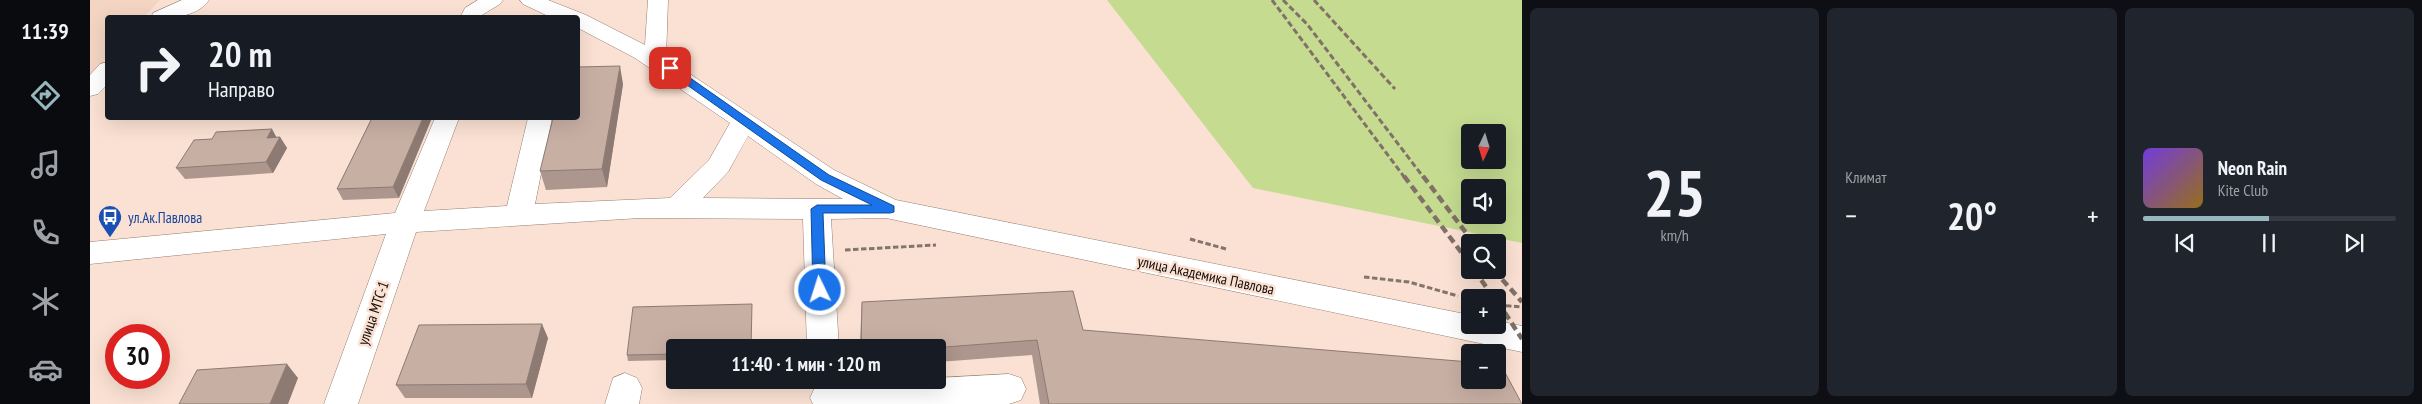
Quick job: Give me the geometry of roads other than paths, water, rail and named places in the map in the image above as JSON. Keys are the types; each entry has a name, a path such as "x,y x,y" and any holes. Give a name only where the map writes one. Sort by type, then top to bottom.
{"street":[{"path":"167,15 199,0"},
{"path":"472,15 472,12 493,0"},
{"path":"530,0 564,15"},
{"path":"655,59 658,0"},
{"path":"580,22 606,32 655,59 825,177 890,209"},
{"path":"90,89 105,72"},
{"name":"улица МТС-1","path":"341,404 405,222 446,120"},
{"path":"519,215 540,120"},
{"path":"677,208 719,166 744,120"},
{"path":"90,253 405,222 640,208 890,209"},
{"path":"817,209 817,251 823,339"},
{"name":"улица Академика Павлова","path":"890,209 1522,339"},
{"path":"826,394 1008,389"}],"railway":[{"path":"1272,0 1405,178"},
{"path":"1283,0 1307,24 1424,178"},
{"path":"1314,0 1395,89"},
{"path":"1404,176 1461,252"},
{"path":"1423,176 1467,234"},
{"path":"1480,279 1488,289"},
{"path":"1502,279 1522,302"},
{"path":"1506,314 1522,339"}],"place":[{"name":"ул.Ак.Павлова","path":"110,238"}]}
